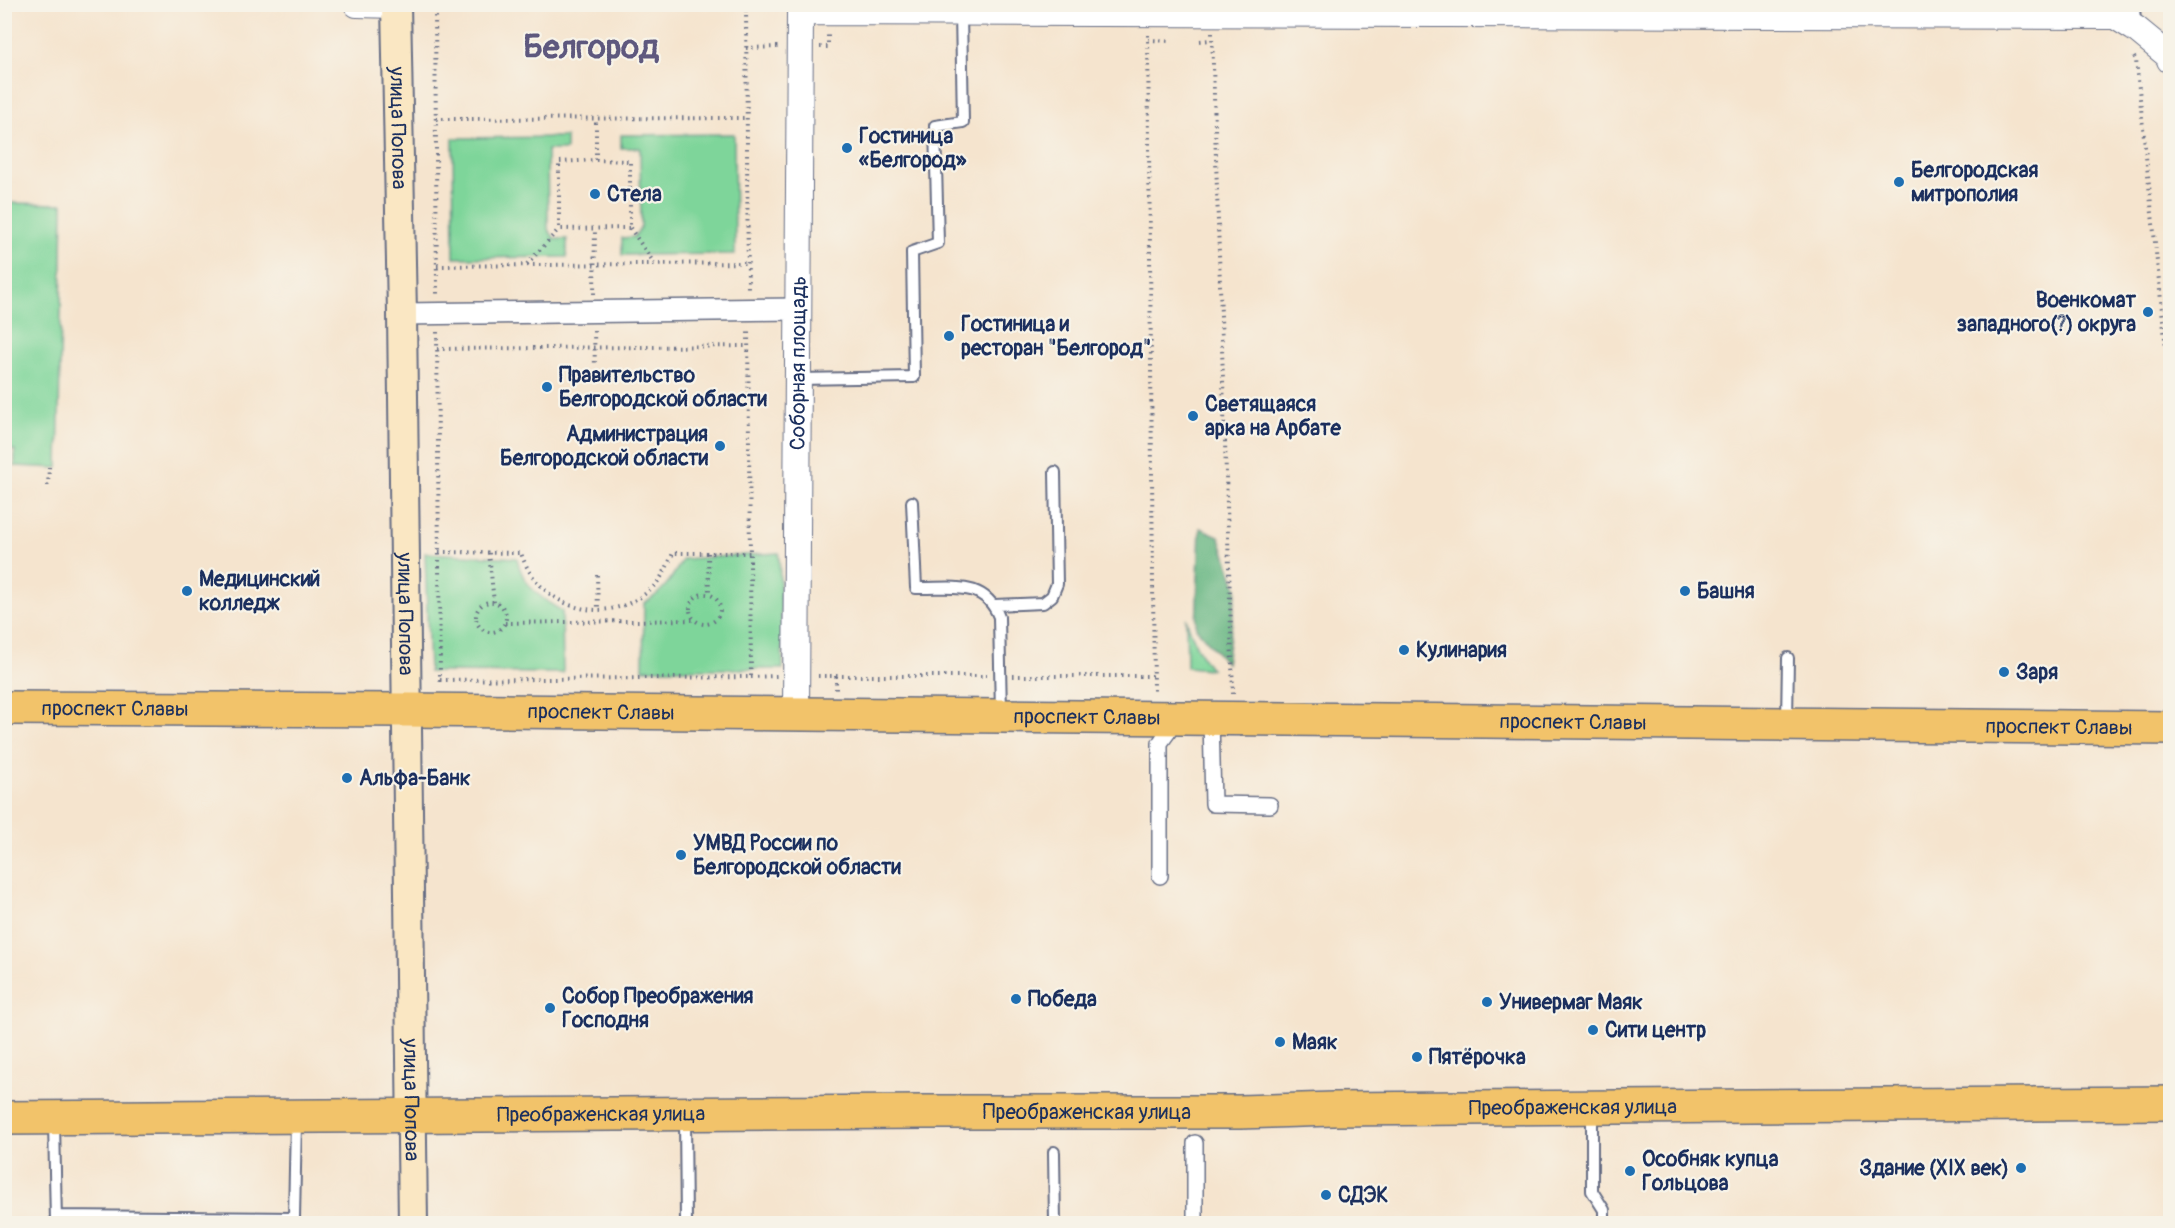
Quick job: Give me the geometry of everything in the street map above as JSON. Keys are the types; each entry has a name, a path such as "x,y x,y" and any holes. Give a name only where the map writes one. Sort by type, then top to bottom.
{"main road":[{"name":"улица Попова","path":"396,5 413,1224"},
{"name":"проспект Славы","path":"4,708 2170,728"},
{"name":"Преображенская улица","path":"4,1118 1240,1112 1333,1109 2170,1103"}],"street":[{"path":"357,4 396,5"},
{"name":"Соборная площадь","path":"796,714 800,12 961,13"},
{"path":"961,13 2115,16 2169,56 2170,60"},
{"path":"402,314 798,309"},
{"path":"1160,876 1160,744 1168,732 1165,718"},
{"path":"1222,718 1213,804 1270,805"},
{"path":"1195,1143 1195,1224"}],"lane":[{"path":"2122,4 2133,28"},
{"path":"798,379 914,377 912,252 938,243 935,126 963,122 961,13"},
{"path":"994,604 1039,604 1048,600 1055,591 1057,584 1055,472"},
{"path":"912,502 916,588 966,589 982,593 994,604 999,617 1001,716"},
{"path":"1787,724 1788,658"},
{"path":"1592,1107 1592,1191 1604,1210 1604,1224"},
{"path":"685,1114 686,1224"},
{"path":"54,1118 56,1220 294,1218 296,1116"},
{"path":"1054,1152 1055,1224"}],"path":[{"path":"435,4 440,680"},
{"path":"746,4 751,677"},
{"path":"1148,13 1154,676 1165,718"},
{"path":"1215,13 1211,40 1222,718"},
{"path":"2133,28 2170,387"},
{"path":"1148,40 1170,41"},
{"path":"1200,41 1211,40"},
{"path":"436,119 747,118"},
{"path":"596,119 596,160"},
{"path":"527,265 559,228 559,162 596,160 630,161 630,228 654,264"},
{"path":"559,228 630,228"},
{"path":"594,367 595,228"},
{"path":"437,266 748,263"},
{"path":"437,349 748,346"},
{"path":"48,467 48,486"},
{"path":"439,552 521,553 533,577 546,592 563,603 585,610 610,610 643,596 656,584 667,568 673,553 750,554"},
{"path":"489,552 494,603"},
{"path":"708,553 709,595"},
{"path":"597,575 598,610"},
{"path":"505,623 695,620 708,624 713,622 719,614 719,604 713,596 698,596 692,603 690,612 695,620"},
{"path":"489,602 494,603 502,608 506,618 505,623 503,627 494,632 485,631 478,624 476,615 480,607 489,602"},
{"path":"434,676 440,680 797,676 1154,676"}],"green space":[{"path":"734,134 735,254 622,255 622,238 634,237 641,227 640,148 621,148 621,135"},
{"path":"566,137 566,150 547,150 548,229 555,239 567,239 567,257 454,258 453,138"},
{"path":"8,203 63,204 58,468 15,466 15,450 5,449 4,250 8,243"},
{"path":"1200,528 1219,536 1237,588 1226,663 1196,628"},
{"path":"425,553 517,558 523,576 533,590 562,611 563,673 429,672"},
{"path":"779,553 783,669 643,669 644,603 662,590 683,559"},
{"path":"1186,618 1196,645 1211,669 1187,667"}],"place":[{"name":"Гостиница «Белгород»","path":"847,148"},
{"name":"Белгородская митрополия","path":"1899,182"},
{"name":"Стела","path":"595,194"},
{"name":"Военкомат западного(?) округа","path":"2148,312"},
{"name":"Гостиница и ресторан \"Белгород\"","path":"949,336"},
{"name":"Правительство Белгородской области","path":"547,387"},
{"name":"Светящаяся арка на Арбате","path":"1193,416"},
{"name":"Администрация Белгородской области","path":"720,446"},
{"name":"Медицинский колледж","path":"187,591"},
{"name":"Башня","path":"1685,591"},
{"name":"Кулинария","path":"1404,650"},
{"name":"Заря","path":"2004,672"},
{"name":"Альфа-Банк","path":"347,778"},
{"name":"УМВД России по Белгородской области","path":"681,855"},
{"name":"Победа","path":"1016,999"},
{"name":"Универмаг Маяк","path":"1487,1002"},
{"name":"Собор Преображения Господня","path":"550,1008"},
{"name":"Сити центр","path":"1593,1030"},
{"name":"Маяк","path":"1280,1042"},
{"name":"Пятёрочка","path":"1417,1057"},
{"name":"Здание (XIX век)","path":"2021,1168"},
{"name":"Особняк купца Гольцова","path":"1630,1171"},
{"name":"СДЭК","path":"1326,1195"}],"district":[{"name":"Белгород","path":"591,46"}]}
